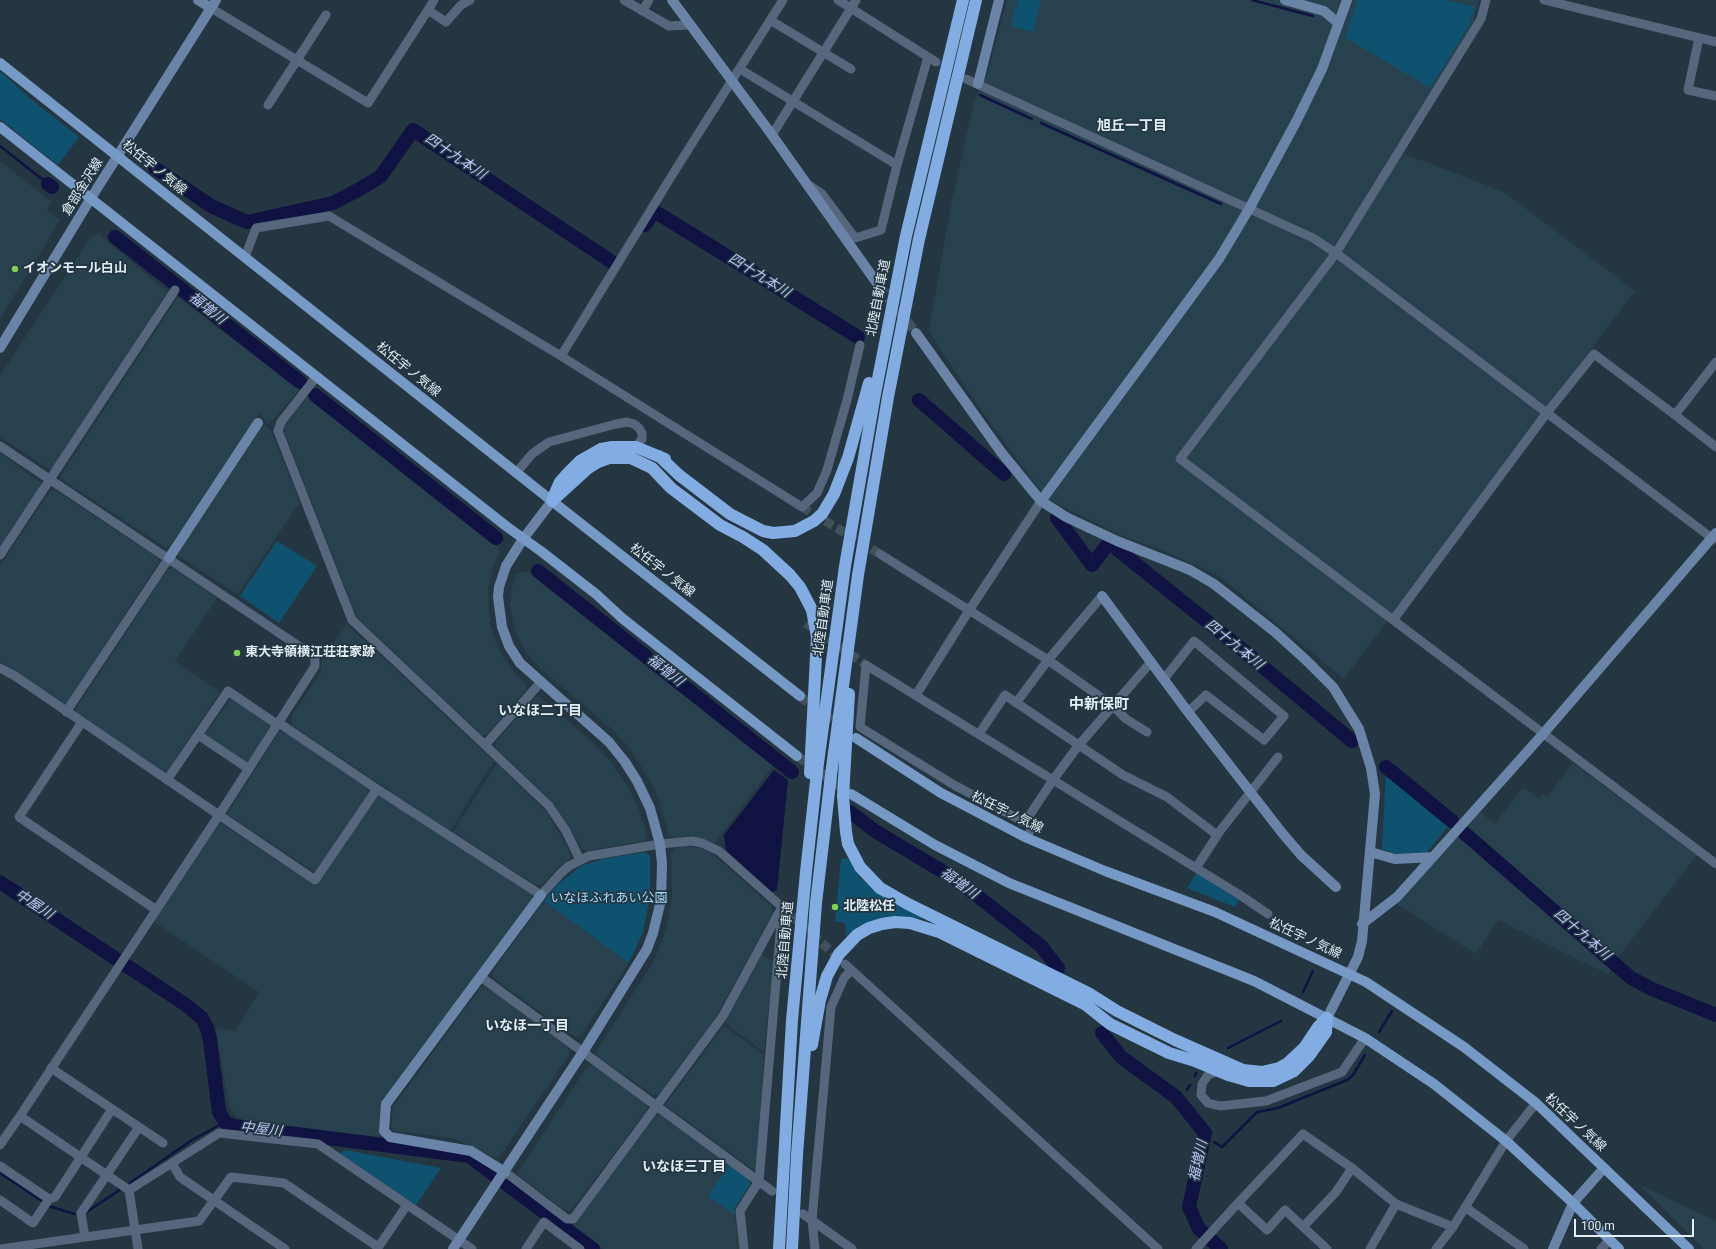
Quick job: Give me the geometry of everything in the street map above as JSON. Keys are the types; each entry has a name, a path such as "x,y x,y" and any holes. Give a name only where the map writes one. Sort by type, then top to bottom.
{"highway":[{"name":"北陸自動車道","path":"779,1249 792,1028 806,872 820,748 845,566 875,394 906,236 963,0"},
{"name":"北陸自動車道","path":"793,1249 797,1155 816,903 831,775 858,575 890,389 919,239 976,0"},
{"path":"552,501 560,482 580,461 590,454 612,447 636,447 659,456 685,469 735,508 751,525 773,533 795,531 814,521 822,514 834,494 848,458 866,396 896,270 906,236"},
{"path":"552,501 587,469 609,458 631,458 652,468 671,488 720,526 743,537 762,550 790,575 806,598 815,624 816,653 806,872"},
{"path":"858,575 842,796 848,844 857,862 868,878 892,896 1088,1000"},
{"path":"793,1249 797,1221 807,1080 817,1012 827,976 833,964 847,944 857,935 869,928 895,922 925,927 939,932 1088,1000 1117,1011 1175,1040 1218,1071 1249,1081 1261,1082 1284,1077 1304,1063 1326,1032 1327,1018"},
{"path":"1198,1056 1243,1070 1262,1072 1270,1070 1288,1063 1296,1056 1304,1048 1318,1026 1327,1018"}],"main road":[{"name":"松任宇ノ気線","path":"0,63 118,155 516,473 800,696"},
{"path":"0,127 797,756"},
{"name":"松任宇ノ気線","path":"856,738 941,793 1027,838 1098,868 1215,912 1350,974 1390,997 1464,1047 1536,1103 1688,1249"},
{"path":"851,794 935,846 1003,880 1056,903 1254,981 1365,1038 1434,1084 1506,1141 1573,1203 1619,1249"}],"street":[{"path":"198,0 213,4 368,103 434,0"},
{"path":"428,10 446,22 461,5 470,0"},
{"path":"624,0 669,26 691,25"},
{"path":"642,11 649,0"},
{"path":"672,0 733,81 879,286"},
{"path":"561,356 679,164 783,0"},
{"path":"807,184 822,194 855,238 881,230 897,165 932,59 853,4 838,0"},
{"path":"978,84 999,0"},
{"path":"1285,0 1324,10 1338,23"},
{"path":"916,695 1041,501 1219,259 1300,116 1322,69 1347,0"},
{"path":"1486,0 1481,19 1336,253 1180,459 1716,864"},
{"path":"1544,0 1716,42"},
{"name":"倉部金沢線","path":"0,348 91,198 213,4"},
{"path":"772,135 853,4"},
{"path":"268,105 326,14"},
{"path":"770,20 851,69"},
{"path":"1699,38 1688,90 1716,96"},
{"path":"740,69 897,165"},
{"path":"966,79 1313,238 1336,253 1546,414 1714,539 1544,734 1397,897 1362,924"},
{"path":"245,257 256,228 329,216 561,356 802,506 818,493 847,400 860,345"},
{"path":"0,555 175,290"},
{"path":"916,333 1001,452 1041,501 1066,517 1111,538 1190,570 1214,584 1275,632 1332,687 1359,729 1371,768 1375,794 1362,924 1362,941 1358,957 1327,1018"},
{"path":"1393,620 1546,414 1594,354 1716,447"},
{"path":"1675,415 1716,362"},
{"path":"317,376 284,418 278,431 352,620 549,806 566,831 580,860"},
{"path":"516,473 532,454 549,442 616,424 627,422 634,424 639,428 642,433 642,439 636,447"},
{"path":"66,712 258,423"},
{"path":"0,446 51,478 315,657 315,666 279,724 0,1145"},
{"path":"456,1245 584,1052 647,949 653,933 662,889 660,844 650,808 639,785 625,762 600,734 540,683 520,663 509,646 502,627 498,607 499,587 506,566 523,539 552,501"},
{"path":"880,554 970,609 1048,660 1113,706 1126,719 1147,732"},
{"path":"1016,703 1048,660 1102,596 1188,712 1250,792 1301,855 1336,887"},
{"path":"1164,679 1194,641 1284,716 1264,740 1206,695 1188,712"},
{"path":"1025,822 1052,780 1078,746 1151,662"},
{"path":"1027,838 1032,826 954,785 860,727 866,665 1268,914"},
{"path":"0,668 15,676 315,880 377,789"},
{"path":"486,745 540,683"},
{"path":"167,780 228,691 541,895"},
{"path":"979,734 1005,695 1122,775 1167,797 1217,835"},
{"path":"82,722 19,817 155,909"},
{"path":"198,735 249,769"},
{"path":"1196,868 1217,835 1278,757"},
{"path":"692,841 713,848 782,907 723,1016 573,1219 567,1219 471,1151 390,1137 384,1131 386,1104 541,895 560,873 580,860 598,854 660,844 692,841"},
{"path":"1370,852 1395,859 1433,857"},
{"path":"744,1249 740,1211 759,1181 782,907"},
{"path":"815,1249 812,1220 831,1008 848,967 1158,1249"},
{"path":"481,977 772,1190"},
{"path":"1218,1071 1208,1075 1202,1084 1201,1095 1208,1103 1220,1106 1266,1101 1342,1072 1365,1038"},
{"path":"51,1068 163,1143"},
{"path":"1436,1249 1453,1227 1506,1141 1536,1103"},
{"path":"0,1200 33,1222 49,1199 55,1197 112,1109"},
{"path":"20,1116 130,1190 138,1249"},
{"path":"85,1237 81,1213 139,1127"},
{"path":"130,1190 219,1133 318,1144 407,1205 456,1245 472,1249"},
{"path":"1196,1249 1303,1134 1352,1168 1396,1204 1453,1227"},
{"path":"172,1163 180,1177 286,1249"},
{"path":"0,1166 49,1199"},
{"path":"1303,1226 1336,1192 1352,1168"},
{"path":"1553,1249 1573,1203 1604,1168"},
{"path":"0,1249 199,1220 230,1177 284,1183 378,1248 407,1205"},
{"path":"1238,1203 1267,1230 1286,1210 1327,1249"},
{"path":"1370,1249 1396,1204"},
{"path":"1465,1207 1524,1249"},
{"path":"803,1214 852,1249"},
{"path":"526,1249 544,1222 580,1249"},
{"path":"1601,1249 1610,1240"}],"shaded area":[{"path":"1007,0 1479,0 1473,24 1425,104 1394,150 1504,192 1635,291 1344,679 1219,576 1171,554 1118,534 1047,499 988,420 940,349 929,329 952,200 974,102 987,74"},
{"name":"イオンモール白山","path":"0,161 52,202 47,210 60,220 0,319"},
{"path":"99,234 167,292 55,465 49,469 0,437 0,376 90,238"},
{"path":"178,297 299,390 268,424 260,412 170,546 166,548 61,479 61,475"},
{"path":"308,396 499,548 500,552 494,565 488,588 490,624 499,650 512,670 526,684 526,690 488,734 482,735 357,618 284,432 285,425"},
{"path":"264,424 272,433 300,502 238,594 178,556 178,554"},
{"path":"0,453 42,484 0,546"},
{"path":"55,490 158,558 159,562 67,703 63,704 0,661 0,566 50,491"},
{"path":"172,568 217,598 175,661 220,692 166,773 77,714 75,710 168,569"},
{"path":"528,571 774,765 714,844 697,837 674,838 668,833 659,800 652,784 631,750 613,730 548,675 527,654 515,631 510,606 512,587 516,574"},
{"path":"347,624 494,761 450,831 292,725 292,715 320,674 322,660"},
{"path":"232,697 272,725 246,764 204,736"},
{"path":"534,697 540,697 590,740 611,762 626,783 637,805 646,831 647,837 644,841 586,851 581,848 555,806 496,748 496,742"},
{"path":"285,731 369,787 370,793 315,872 228,815 229,811 279,732"},
{"path":"497,763 547,813 568,848 571,856 569,860 556,870 543,884 536,885 453,832"},
{"path":"1573,763 1697,855 1612,965 1608,974 1498,920 1476,954 1397,904 1480,812 1495,824 1523,787 1540,799 1543,794 1547,797"},
{"path":"774,770 788,780 777,890 772,892 726,850 724,835"},
{"path":"377,793 532,894 532,901 382,1101 380,1137 246,1122 234,1114 229,1106 216,1028 235,1031 259,992 153,921 219,822 316,886"},
{"path":"685,846 705,849 719,859 771,906 773,913 716,1017 659,1094 653,1095 597,1056 597,1050 654,961 666,930 672,898 671,853 675,848"},
{"path":"544,901 629,963 581,1035 575,1037 493,978 492,972"},
{"path":"761,955 774,961 764,1052 725,1023"},
{"path":"486,986 568,1047 570,1054 500,1156 495,1158 452,1138 394,1131 391,1127 393,1107 481,987"},
{"path":"724,1026 764,1055 758,1173 665,1105"},
{"path":"593,1064 647,1104 647,1110 571,1210 566,1211 519,1176 518,1172 586,1068"},
{"path":"661,1115 750,1180 750,1185 734,1209 739,1249 604,1249 573,1226 655,1116"},
{"path":"1640,1185 1716,1221 1716,1249 1704,1249"}],"green space":[{"path":"1018,0 1041,0 1033,32 1011,26"},
{"path":"1358,0 1446,0 1475,7 1469,26 1430,88 1345,37"},
{"path":"0,71 32,100 79,137 58,165 0,119"},
{"path":"277,541 317,566 279,623 240,596"},
{"path":"1386,771 1448,826 1427,852 1397,854 1382,849"},
{"name":"いなほふれあい公園","path":"645,852 650,856 650,896 643,932 629,963 544,901 557,885 581,866 603,859"},
{"path":"848,858 859,877 874,890 923,919 903,917 853,931 845,937 846,927 844,922 835,922 841,859"},
{"path":"1197,872 1239,900 1235,907 1187,888"},
{"path":"345,1150 441,1168 416,1205 340,1154"},
{"path":"730,1165 750,1180 750,1185 734,1209 735,1215 708,1196"}],"waterway":[{"path":"1252,0 1313,16"},
{"path":"980,95 1032,119"},
{"path":"1041,123 1221,204"},
{"name":"四十九本川","path":"155,168 211,206 247,222 333,203 360,189 381,176 413,130 612,262"},
{"path":"0,146 48,184"},
{"name":"福増川","path":"48,184 52,187"},
{"name":"四十九本川","path":"645,225 654,211 858,337"},
{"name":"福増川","path":"115,237 300,382"},
{"name":"福増川","path":"315,395 496,538"},
{"name":"四十九本川","path":"919,400 1004,474"},
{"name":"四十九本川","path":"1057,518 1092,565 1108,544"},
{"name":"四十九本川","path":"1117,549 1239,647 1352,741"},
{"name":"福増川","path":"538,571 792,772"},
{"name":"四十九本川","path":"1386,767 1452,821"},
{"name":"福増川","path":"850,812 875,831 957,880 1041,946 1058,968"},
{"name":"四十九本川","path":"1462,831 1631,978 1652,989 1716,1015"},
{"name":"中屋川","path":"0,882 186,1005 202,1018 207,1028 210,1040 219,1112 226,1123 234,1126 469,1156 593,1249"},
{"path":"1303,992 1313,971"},
{"path":"1379,1032 1392,1011"},
{"path":"1228,1048 1281,1021"},
{"name":"福増川","path":"1102,1033 1121,1057 1176,1097 1205,1133 1189,1207 1199,1229 1204,1233"},
{"path":"1214,1142 1222,1147 1257,1112 1278,1108 1347,1080 1353,1075 1365,1055"},
{"path":"1187,1090 1190,1085"},
{"path":"130,1183 192,1140 220,1125"},
{"name":"福増川","path":"1205,1133 1208,1138"},
{"path":"0,1173 42,1201"},
{"path":"85,1213 121,1189"},
{"path":"49,1206 74,1214"},
{"name":"福増川","path":"1212,1241 1221,1249"}],"tunnel":[{"path":"879,286 916,333"},
{"path":"802,507 880,554"},
{"path":"806,623 866,665"},
{"path":"800,696 842,728"},
{"path":"797,756 848,792"},
{"path":"782,907 842,961"}],"place":[{"name":"イオンモール白山","path":"15,269"},
{"name":"東大寺領横江荘荘家跡","path":"237,653"},
{"name":"北陸松任","path":"835,907"}],"district":[{"name":"旭丘一丁目","path":"1132,126"},
{"name":"中新保町","path":"1099,705"},
{"name":"いなほ二丁目","path":"540,711"},
{"name":"いなほ一丁目","path":"527,1026"},
{"name":"いなほ三丁目","path":"684,1167"}]}
